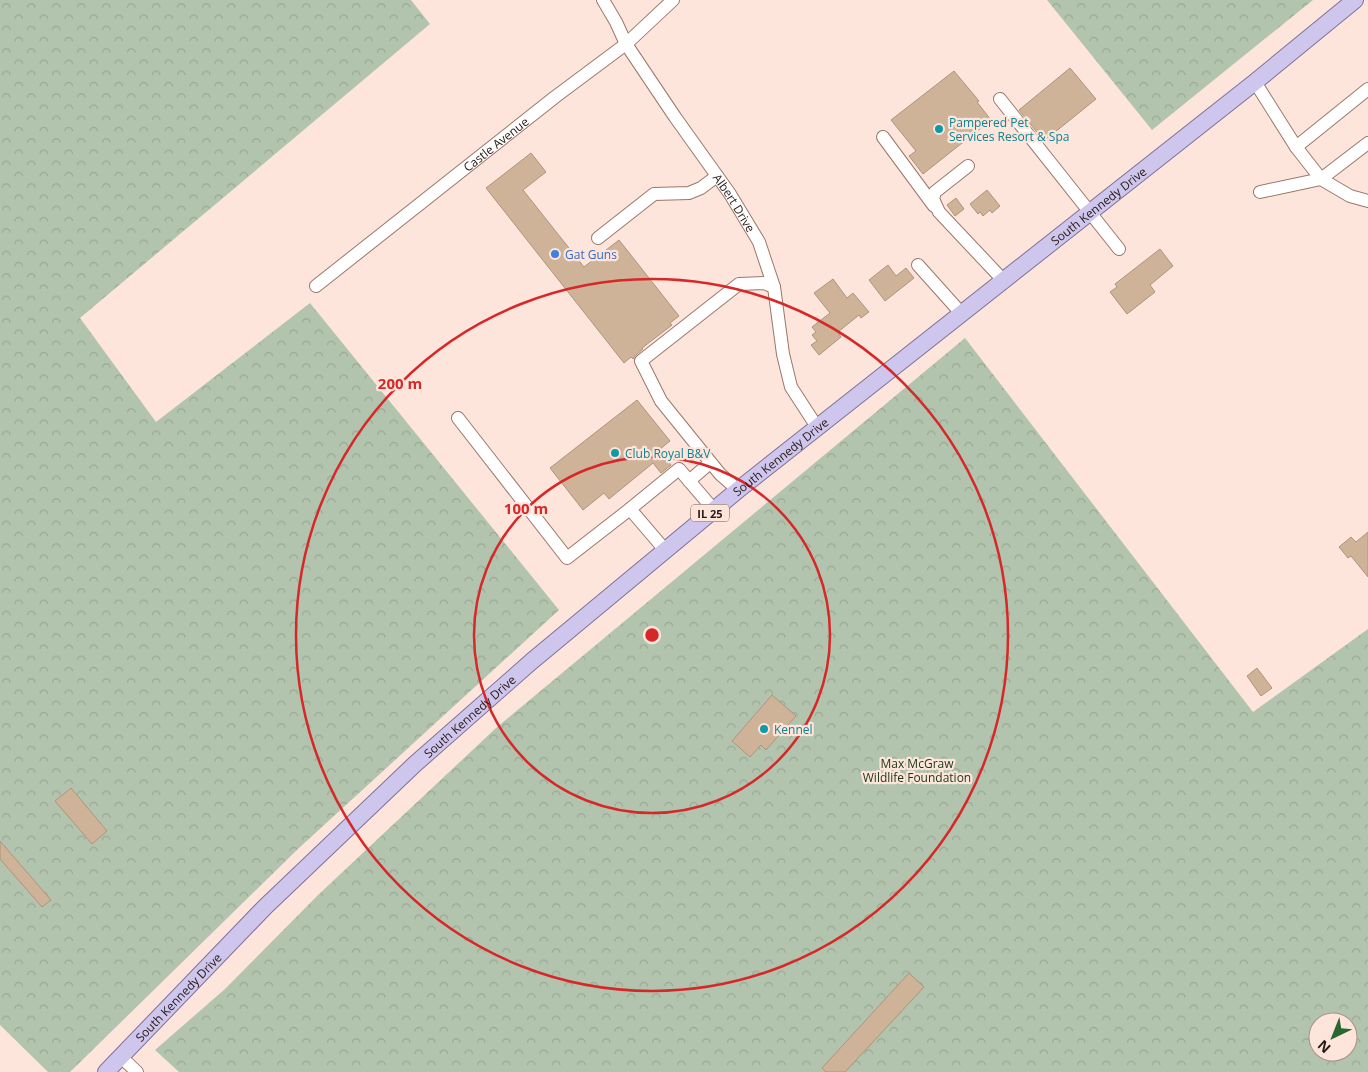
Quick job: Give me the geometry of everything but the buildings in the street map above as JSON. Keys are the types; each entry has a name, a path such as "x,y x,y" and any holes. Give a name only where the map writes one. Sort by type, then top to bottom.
{"main road":[{"name":"South Kennedy Drive","path":"106,1072 249,922 415,764 532,661 738,490 1255,82 1355,0"}],"street":[{"name":"Albert Drive","path":"603,0 614,17 626,44 742,212 759,242 774,287 788,379 794,394 817,427"},
{"name":"Castle Avenue","path":"316,286 555,97 626,44 673,0"},
{"path":"1255,82 1296,147 1321,179 1350,196 1368,201"},
{"path":"1296,147 1368,89"},
{"path":"1000,99 1119,249"},
{"path":"883,137 939,212 1003,280"},
{"path":"1260,192 1321,179 1368,143"},
{"path":"939,212 933,199 935,192 968,166"},
{"path":"598,238 654,194 689,193 701,188 717,176"},
{"path":"918,265 961,313"},
{"path":"738,490 710,463 661,401 642,361 739,284 764,283 774,287"},
{"path":"458,418 567,558 679,469 714,510"},
{"path":"689,481 710,463"},
{"path":"630,509 665,550"},
{"path":"121,1056 137,1072"}],"green space":[{"path":"0,0 411,0 430,24 80,318 156,422 310,303 559,610 299,848 70,1072 48,1072 0,1025"},
{"path":"1047,0 1313,0 1152,130"},
{"name":"Max McGraw Wildlife Foundation","path":"965,338 1253,712 1368,629 1368,1072 179,1072 155,1050 225,989 317,896 496,728"}],"place":[{"name":"Pampered Pet Services Resort & Spa","path":"939,129"},
{"name":"Gat Guns","path":"555,254"},
{"name":"Club Royal B&V","path":"615,453"},
{"name":"Kennel","path":"764,729"}]}
